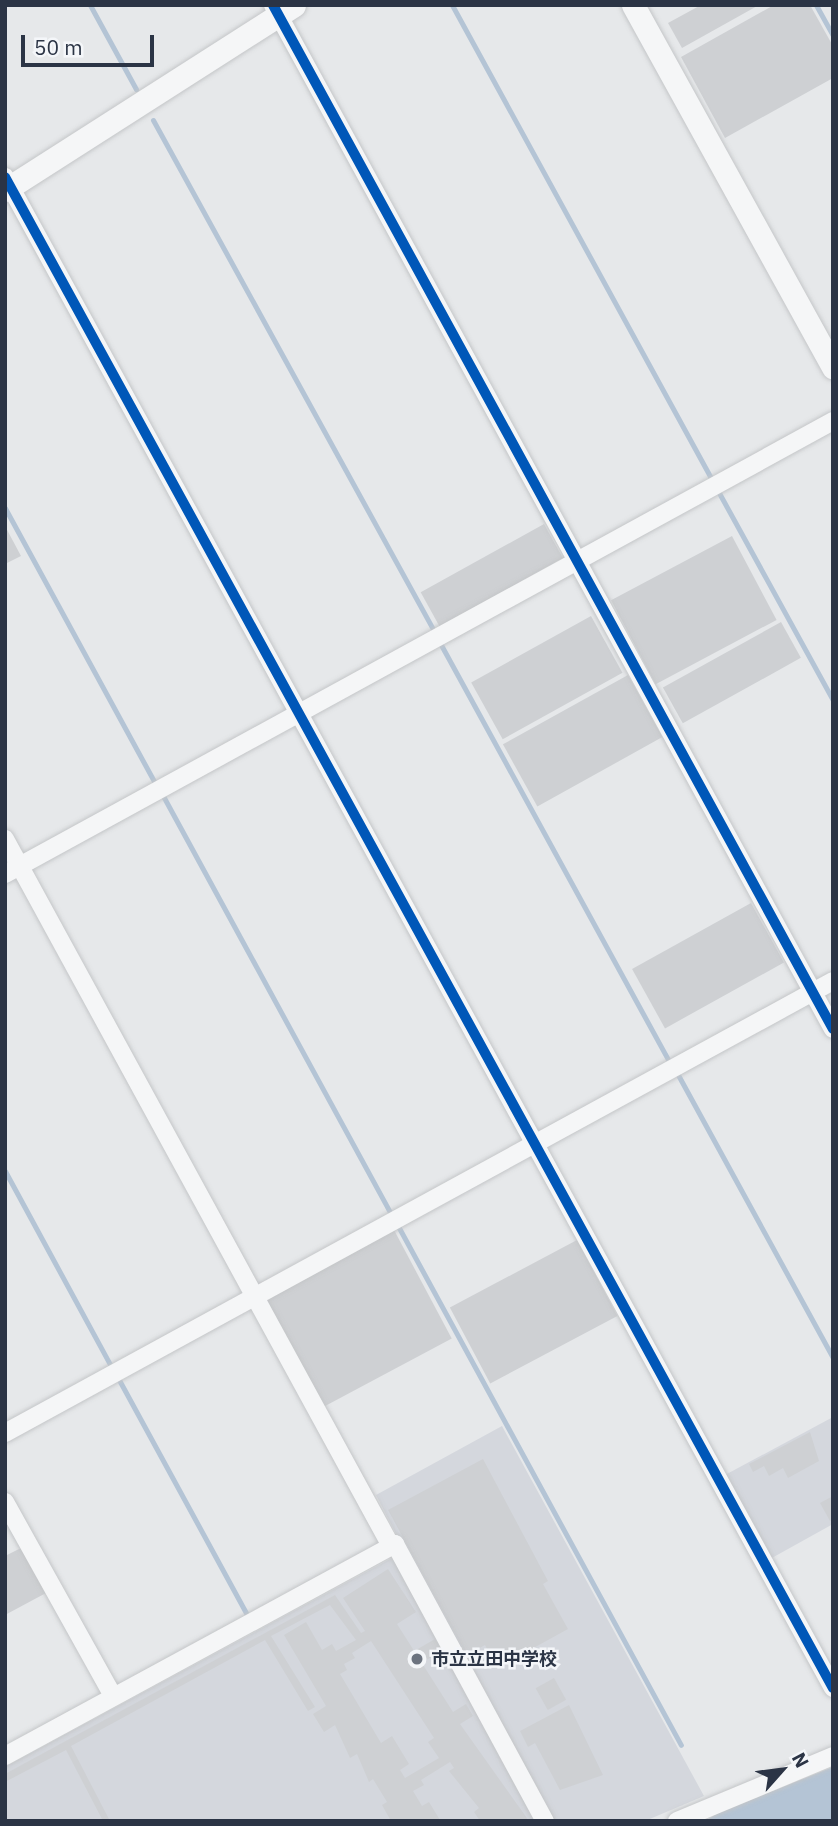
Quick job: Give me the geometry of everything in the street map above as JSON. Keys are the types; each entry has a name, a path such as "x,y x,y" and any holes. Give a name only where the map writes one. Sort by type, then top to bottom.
{"street":[{"path":"633,5 833,368"},
{"path":"833,1029 576,560 282,9 7,185 833,1688"},
{"path":"13,870 833,421"},
{"path":"5,839 13,870 255,1297 391,1546"},
{"path":"5,1433 833,981"},
{"path":"5,1502 113,1696"},
{"path":"5,1756 395,1544 544,1821"},
{"path":"677,1821 833,1756"}],"shaded area":[{"path":"833,1417 833,1524 770,1559 725,1475"},
{"name":"市立立田中学校","path":"502,1426 704,1796 645,1821 5,1821 5,1767 405,1551 376,1495"}],"water":[{"path":"833,1767 833,1821 705,1821 720,1812"}],"building":[{"path":"701,5 759,5 682,48 668,23"},
{"path":"774,5 810,5 833,46 833,78 725,138 681,57"},
{"path":"544,524 563,558 440,626 421,592"},
{"path":"5,526 21,556 5,564"},
{"path":"732,536 777,620 656,684 611,600"},
{"path":"591,616 623,673 503,739 471,682"},
{"path":"781,622 801,658 683,723 663,687"},
{"path":"628,675 662,737 537,806 503,744"},
{"path":"751,903 784,962 665,1028 632,969"},
{"path":"394,1230 452,1339 324,1407 266,1298"},
{"path":"577,1240 617,1316 490,1384 450,1308"},
{"path":"810,1432 819,1461 788,1478 783,1468 769,1476 764,1466 753,1472 749,1464"},
{"path":"483,1459 548,1581 543,1584 568,1629 497,1668 485,1645 467,1655 388,1510"},
{"path":"833,1496 833,1519 830,1521 820,1503"},
{"path":"21,1548 46,1593 5,1615 5,1556"},
{"path":"388,1569 416,1612 397,1624 453,1712 466,1704 473,1716 460,1724 529,1821 480,1821 474,1812 479,1808 449,1771 454,1768 450,1762 421,1780 424,1785 413,1791 422,1806 429,1802 440,1820 391,1821 382,1805 387,1802 373,1779 369,1782 357,1754 350,1758 335,1725 324,1732 313,1714 326,1706 284,1635 306,1622 322,1650 332,1644 336,1651 356,1640 330,1605 271,1636 315,1707 308,1711 265,1640 71,1746 110,1821 103,1821 66,1750 5,1782 5,1774 335,1595 361,1633 365,1631 343,1598","holes":["371,1641 434,1738 428,1742 439,1758 405,1778 400,1770 409,1764 392,1736 381,1743 340,1674 347,1670 344,1664 355,1658 352,1653"]},
{"path":"435,1639 442,1651 423,1662 416,1650"},
{"path":"554,1678 566,1700 548,1710 536,1688"},
{"path":"569,1705 603,1775 560,1790 535,1743 528,1747 520,1731"}],"waterway":[{"path":"90,5 136,89"},
{"path":"452,5 711,478"},
{"path":"816,5 833,36"},
{"path":"153,120 434,631"},
{"path":"718,491 833,700"},
{"path":"5,508 154,781"},
{"path":"440,643 670,1063"},
{"path":"162,794 391,1214"},
{"path":"677,1073 833,1358"},
{"path":"5,1171 112,1368"},
{"path":"398,1226 681,1745"},
{"path":"118,1378 248,1616"}],"cycle path":[{"path":"273,5 833,1029"},
{"path":"5,177 833,1688"}],"place":[{"name":"市立立田中学校","path":"417,1659"}]}
